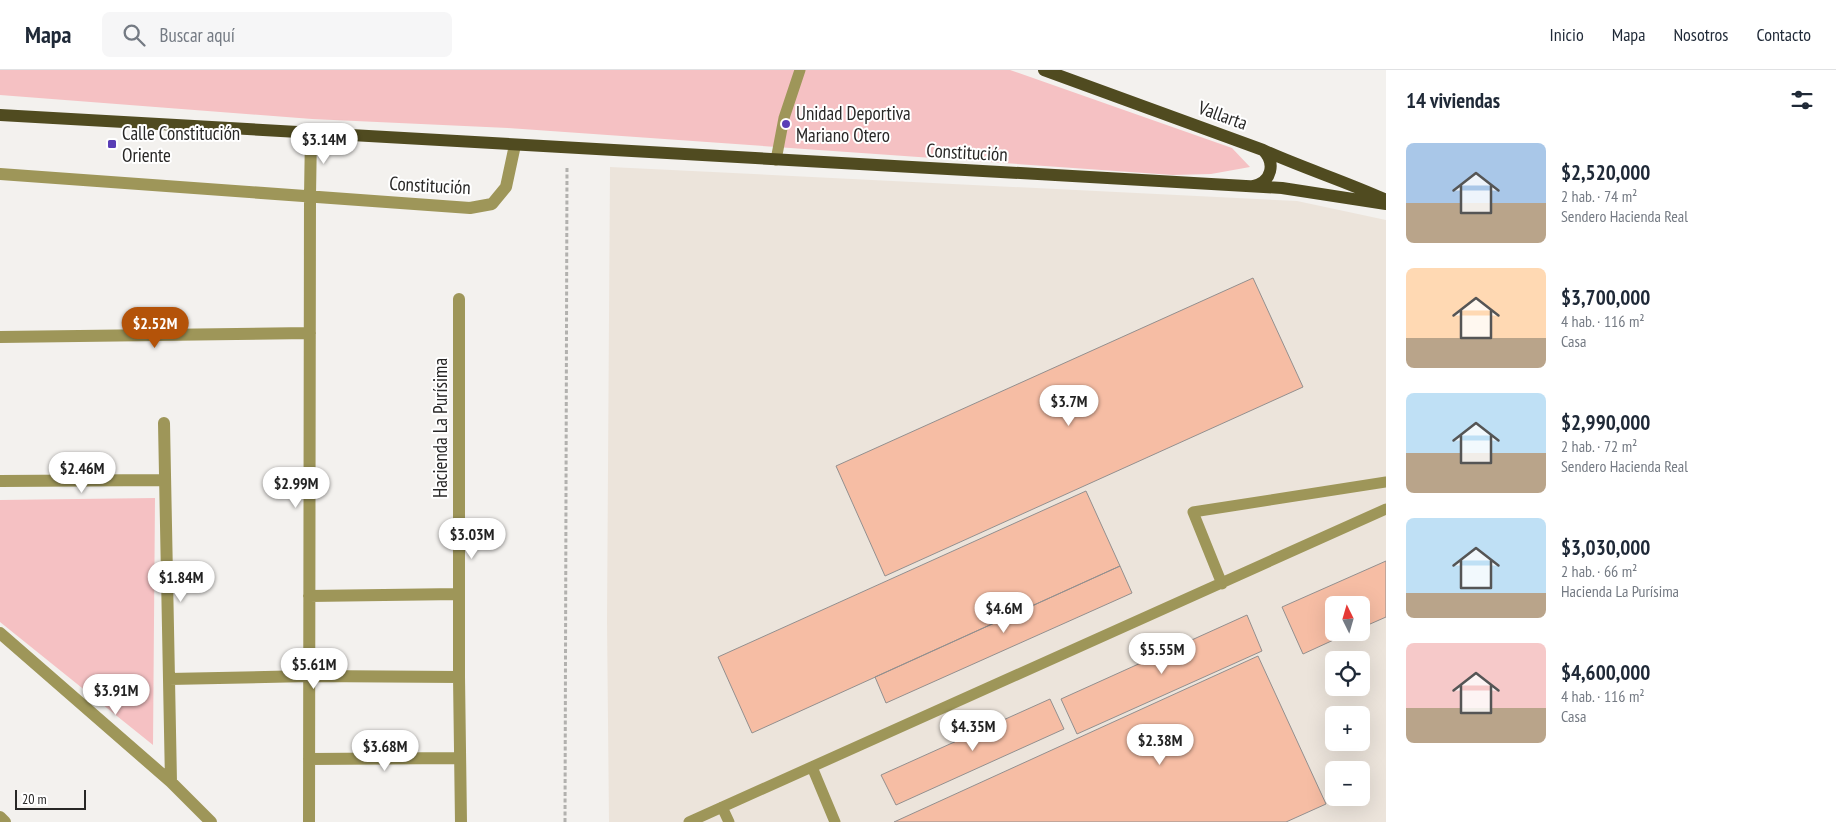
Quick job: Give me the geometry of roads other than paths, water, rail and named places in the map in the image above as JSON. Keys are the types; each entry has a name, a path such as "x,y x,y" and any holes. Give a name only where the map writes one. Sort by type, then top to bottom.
{"main road":[{"name":"Vallarta","path":"1044,70 1263,150 1292,163 1351,184 1386,202"},
{"name":"Constitución","path":"0,115 1282,188 1386,202"},
{"path":"1248,186 1261,184 1270,174 1270,161 1263,150"}],"street":[{"path":"309,822 311,133"},
{"name":"Constitución","path":"0,174 470,208 492,204 506,188 515,144"},
{"name":"Hacienda La Purísima","path":"459,298 461,822"},
{"path":"0,337 310,333"},
{"path":"164,423 171,782"},
{"path":"0,481 165,480"},
{"path":"309,596 459,594"},
{"path":"0,633 171,782 211,822"},
{"path":"169,679 309,676 459,677"},
{"path":"309,759 460,758"},
{"path":"0,817 5,822"}],"lane":[{"path":"776,160 784,118 800,70"},
{"path":"1222,584 1193,512 1386,482"},
{"path":"689,822 1386,509"},
{"path":"812,767 835,822"},
{"path":"722,807 729,822"}],"place":[{"name":"Unidad Deportiva Mariano Otero","path":"786,124"},
{"name":"Calle Constitución Oriente","path":"112,144"}]}
